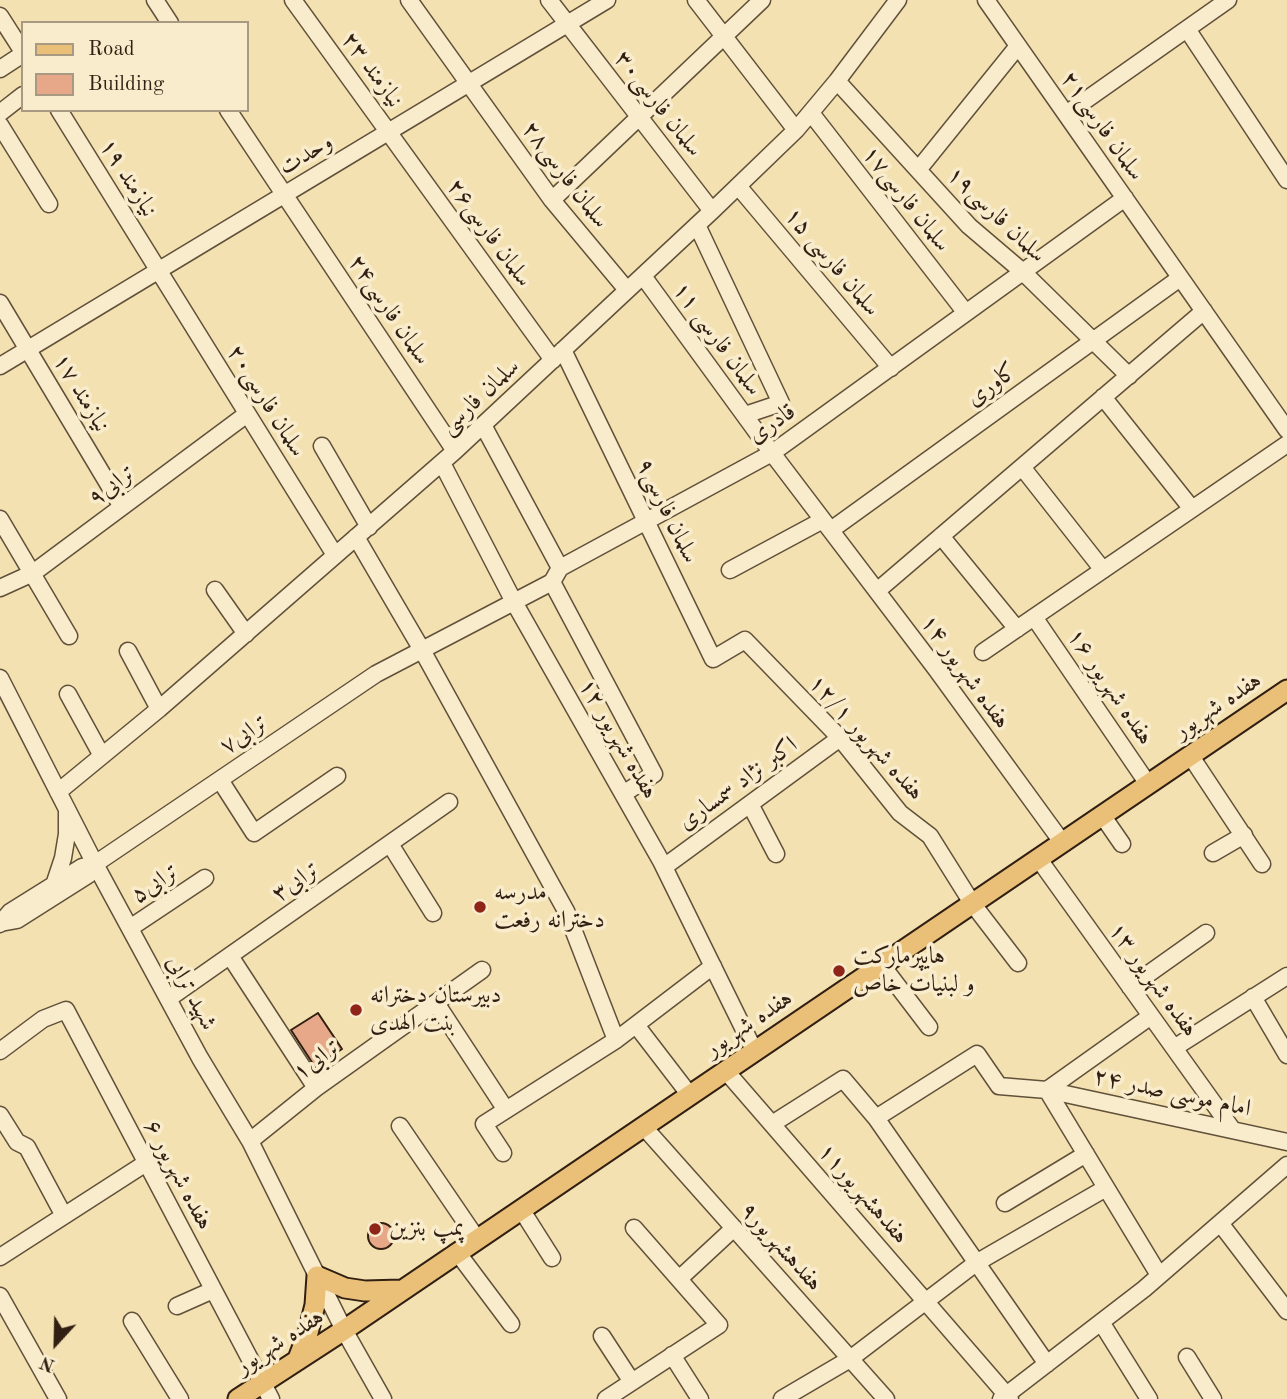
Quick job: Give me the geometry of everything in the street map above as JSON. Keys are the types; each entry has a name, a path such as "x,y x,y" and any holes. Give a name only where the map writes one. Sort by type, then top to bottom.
{"main road":[{"name":"هفده شهریور","path":"238,1399 266,1391 298,1359 1287,690"},
{"path":"298,1359 309,1333 317,1276 345,1288 365,1291 401,1290"}],"street":[{"path":"155,0 169,21"},
{"name":"نیازمند ۲۳","path":"293,0 388,132"},
{"name":"سلمان فارسی۲۸","path":"409,0 552,200 627,290"},
{"name":"سلمان فارسی۳۰","path":"550,0 712,211"},
{"name":"وحدت","path":"0,366 607,0"},
{"path":"696,0 796,130"},
{"path":"552,200 762,0"},
{"name":"سلمان فارسی","path":"58,792 159,709 456,451 738,187 811,113 898,0"},
{"name":"سلمان فارسی۲۱","path":"986,0 1204,311 1280,405 1287,430"},
{"path":"1066,114 1228,0"},
{"path":"0,16 21,50"},
{"path":"1187,29 1287,180"},
{"path":"918,170 1018,46"},
{"path":"0,69 21,54"},
{"name":"سلمان فارسی۱۹","path":"837,81 968,226 1023,272 1129,376"},
{"path":"0,113 21,97"},
{"name":"نیازمند ۱۹","path":"60,112 158,271"},
{"name":"سلمان فارسی۲۴","path":"229,112 456,451"},
{"name":"سلمان فارسی۱۷","path":"811,113 966,313"},
{"path":"0,125 49,204"},
{"name":"سلمان فارسی۲۶","path":"388,132 558,355"},
{"name":"سلمان فارسی ۱۵","path":"738,187 891,368"},
{"name":"قادری","path":"422,650 514,602 646,521 772,453 1125,198"},
{"path":"697,225 781,402 744,415"},
{"name":"سلمان فارسی۲۰","path":"158,271 335,555"},
{"name":"سلمان فارسی ۱۱","path":"643,276 827,525"},
{"name":"کاوری","path":"730,570 827,525 1181,278"},
{"name":"نیازمند ۱۷","path":"0,303 122,507"},
{"path":"877,591 1204,311"},
{"name":"سلمان فارسی۹","path":"558,355 646,521 713,659 746,640"},
{"path":"1103,397 1192,509"},
{"name":"ترابی۹","path":"0,588 33,573 247,414"},
{"path":"483,425 654,774 623,794"},
{"path":"983,652 1287,444"},
{"path":"322,446 422,650 566,911 616,1040"},
{"name":"هفده شهریور ۱۲","path":"442,463 514,602 664,867 754,1050"},
{"path":"1022,467 1103,570"},
{"path":"0,519 69,636"},
{"name":"هفده شهریور ۱۴","path":"827,525 1062,842"},
{"path":"941,536 1017,629"},
{"path":"215,590 246,634"},
{"name":"هفده شهریور ۱۶","path":"1034,617 1148,783"},
{"name":"هفده شهریور ۱۲/۱","path":"746,640 840,738 900,813 930,836 972,903 1017,962"},
{"name":"ترابی۷","path":"95,864 376,674 422,650"},
{"path":"128,651 159,709"},
{"name":"شهید ترابی","path":"0,678 95,864 200,1058 250,1141 344,1330 383,1399"},
{"path":"68,694 102,756"},
{"name":"اکبر نژاد سمساری","path":"664,867 840,738"},
{"path":"1190,755 1262,864"},
{"path":"220,780 254,833 337,776"},
{"name":"ترابی۳","path":"168,999 449,802"},
{"path":"750,804 776,854"},
{"path":"55,882 63,859 67,809"},
{"path":"1102,815 1122,844"},
{"path":"1213,853 1244,835"},
{"path":"390,844 433,913"},
{"name":"هفده شهریور ۱۳","path":"1038,858 1232,1129"},
{"path":"0,924 10,912 55,882 82,867 95,864"},
{"path":"0,924 17,920 88,875 95,864"},
{"name":"ترابی۵","path":"130,928 205,878"},
{"path":"1130,986 1206,933"},
{"path":"230,956 316,1088"},
{"path":"881,964 929,1027"},
{"path":"503,1153 484,1124 616,1040 713,966"},
{"name":"ترابی۱","path":"250,1141 316,1088 482,970"},
{"path":"1174,1048 1287,976"},
{"path":"1253,998 1287,1055"},
{"path":"436,1003 506,1110"},
{"name":"هفده شهریور ۶","path":"0,1051 43,1019 66,1010 266,1391"},
{"path":"1151,1016 1047,1090 1159,1275"},
{"path":"636,1025 690,1094"},
{"name":"امام موسی صدر ۲۴","path":"876,1118 977,1054 999,1086 1047,1090 1286,1141"},
{"name":"هفدهشهریور۱۱","path":"725,1070 926,1301 1006,1398"},
{"path":"772,1124 843,1079 876,1118 1046,1364"},
{"path":"0,1115 17,1142 27,1147 64,1216"},
{"path":"400,1126 477,1238"},
{"name":"هفدهشهریور۹","path":"643,1126 886,1399"},
{"path":"1005,1203 1086,1154"},
{"path":"0,1257 146,1163"},
{"path":"1006,1398 1159,1275 1287,1165"},
{"path":"782,1399 850,1359 976,1263 1106,1188"},
{"path":"521,1209 552,1258"},
{"path":"1220,1223 1287,1311"},
{"path":"606,1399 719,1325 634,1228"},
{"path":"679,1279 734,1228"},
{"path":"457,1252 512,1324"},
{"path":"177,1306 213,1290"},
{"path":"0,1296 58,1399"},
{"path":"132,1321 180,1399"},
{"path":"1101,1322 1149,1399"},
{"path":"602,1336 632,1382"},
{"path":"672,1355 700,1399"},
{"path":"1187,1357 1213,1399"}],"building":[{"path":"318,1013 342,1049 315,1067 291,1030"},
{"path":"381,1223 390,1227 394,1236 390,1245 381,1249 372,1245 368,1236 372,1227"}],"place":[{"name":"مدرسه دخترانه رفعت","path":"480,907"},
{"name":"هایپرمارکت و لبنیات خاص","path":"839,971"},
{"name":"دبیرستان دخترانه بنت الهدی","path":"356,1010"},
{"name":"پمپ بنزین","path":"375,1229"}]}
